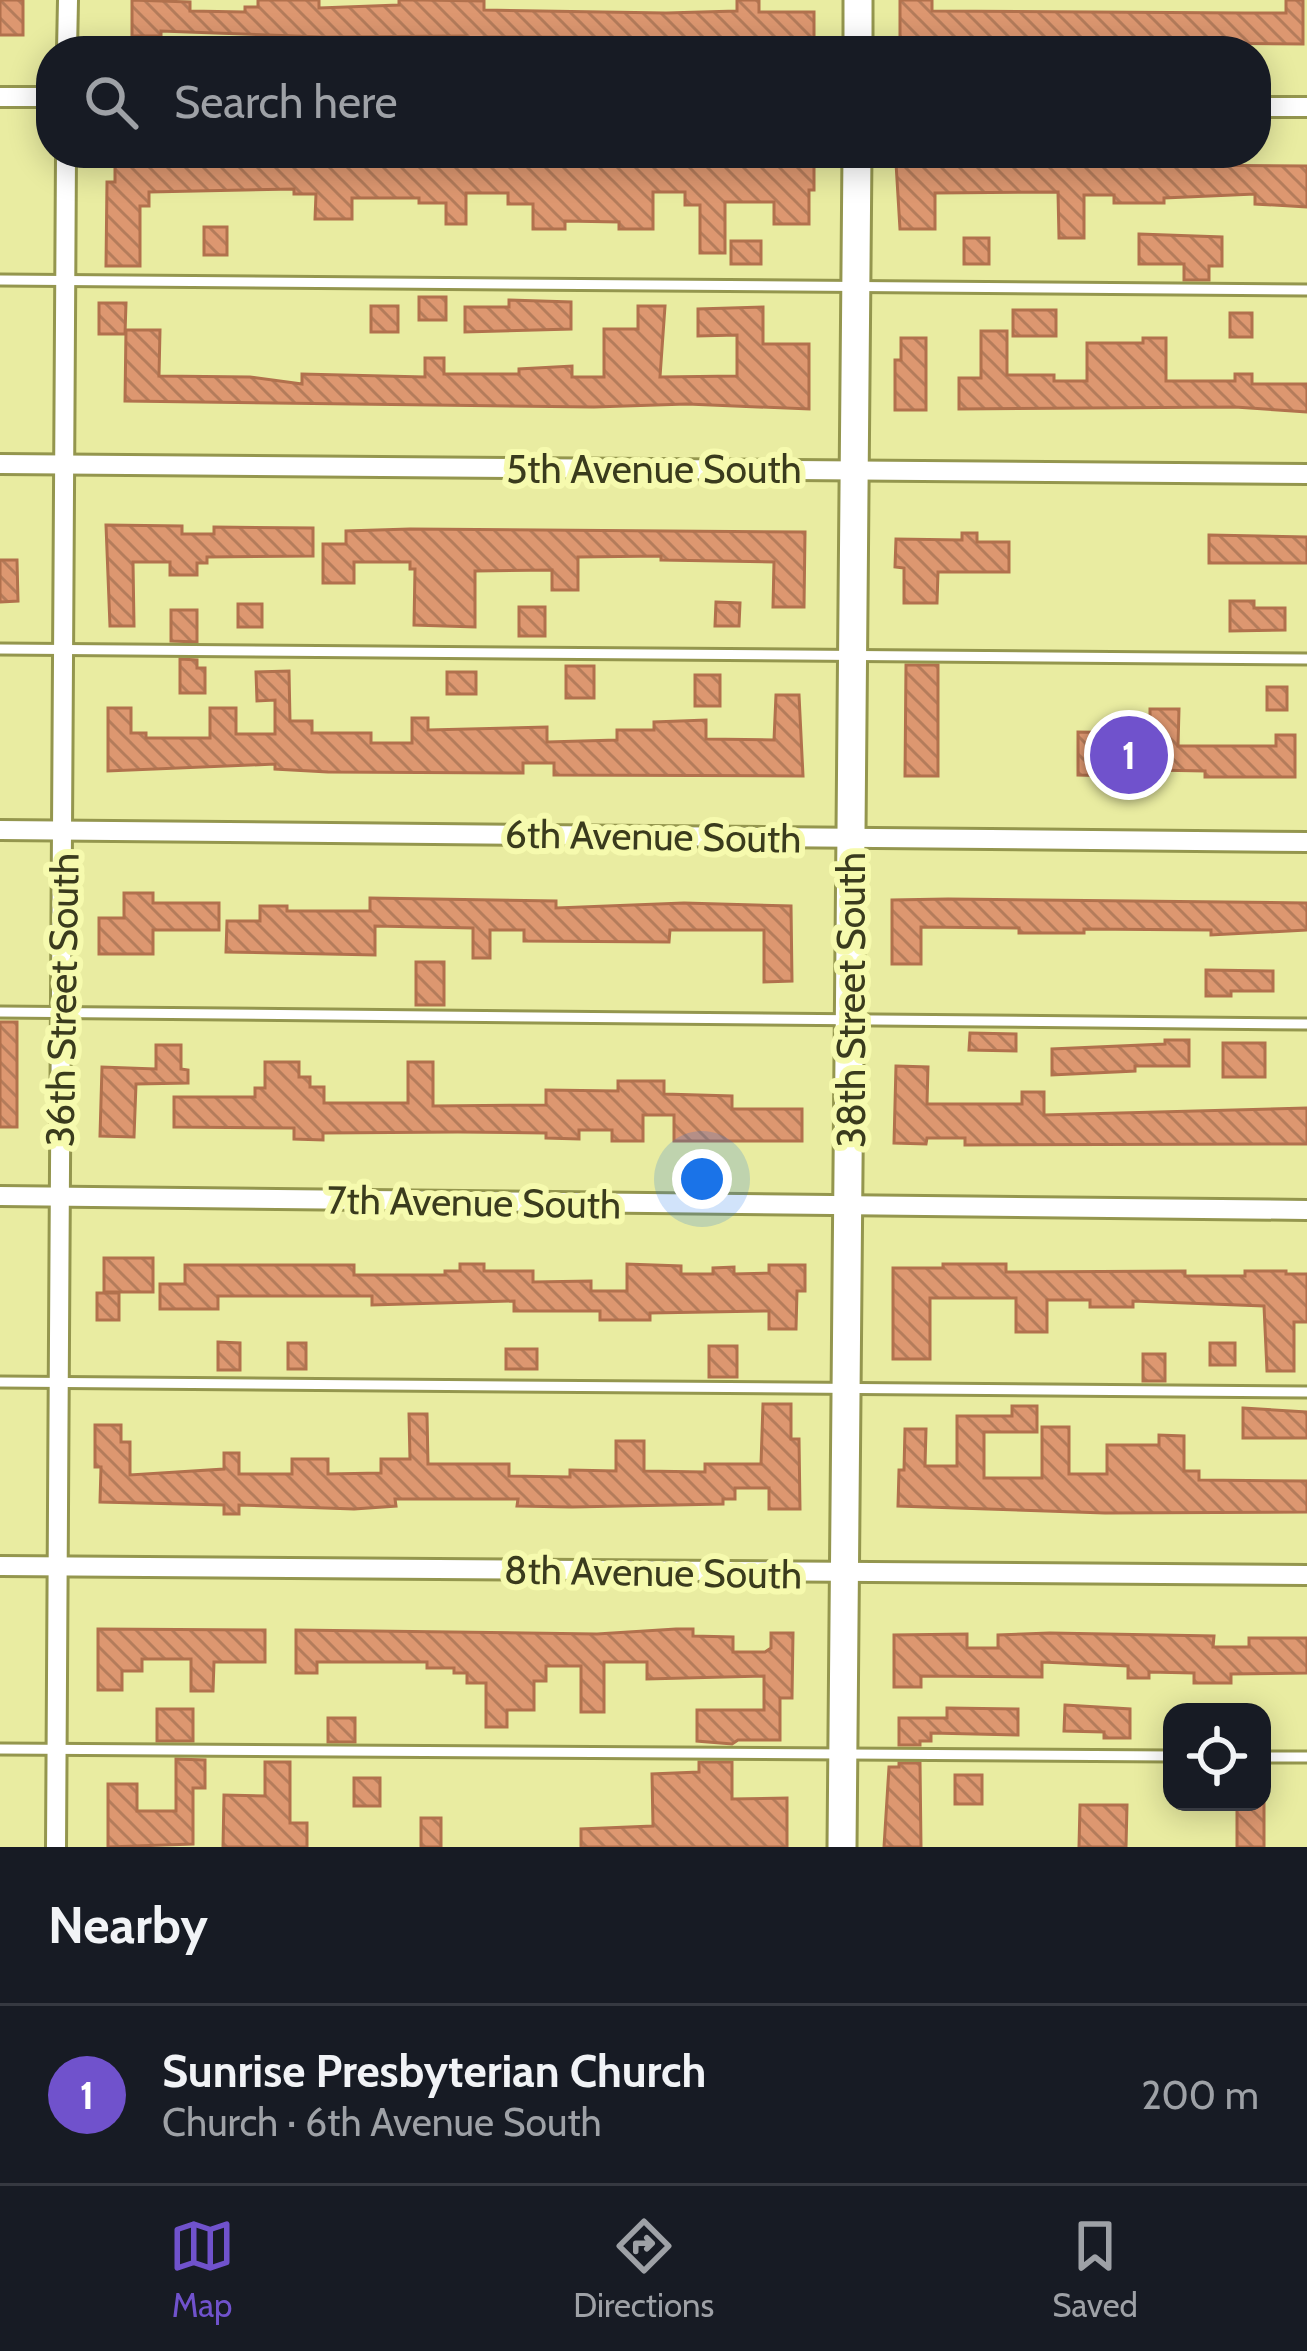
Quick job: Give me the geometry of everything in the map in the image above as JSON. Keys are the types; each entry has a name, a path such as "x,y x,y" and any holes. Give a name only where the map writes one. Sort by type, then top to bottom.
{"main road":[{"path":"858,36 859,0"},
{"name":"38th Street South","path":"842,1847 857,168"}],"street":[{"path":"67,36 68,0"},
{"path":"0,97 36,98"},
{"path":"1271,106 1307,107"},
{"name":"36th Street South","path":"56,1847 66,168"},
{"name":"5th Avenue South","path":"0,464 1307,474"},
{"name":"6th Avenue South","path":"0,830 1307,842"},
{"name":"7th Avenue South","path":"0,1196 1307,1210"},
{"name":"8th Avenue South","path":"0,1566 1307,1575"}],"lane":[{"path":"0,280 1307,290"},
{"path":"0,650 1307,659"},
{"path":"0,1012 1307,1024"},
{"path":"0,1382 1307,1392"},
{"path":"0,1749 1163,1756"},
{"path":"1271,1756 1307,1757"}],"building":[{"path":"0,0 23,0 23,35 0,35"},
{"path":"132,0 190,2 190,11 245,12 245,7 258,7 258,0 319,0 319,8 423,0 484,1 484,10 666,13 737,11 737,0 759,0 759,12 814,12 814,36 295,36 161,31 161,36 132,36"},
{"path":"900,0 932,0 932,11 1286,13 1286,0 1303,0 1303,44 1271,44 1271,36 900,36"},
{"path":"1307,166 1307,207 1255,204 1255,194 1164,198 1164,203 1114,203 1114,195 1084,195 1084,238 1059,238 1058,192 935,193 935,229 900,229 896,168"},
{"path":"115,168 814,168 809,224 774,224 774,202 725,202 725,253 700,253 700,205 685,205 685,192 653,192 653,229 619,229 619,222 565,221 565,229 533,229 533,204 508,204 508,193 466,193 466,224 446,224 446,203 419,203 419,198 352,198 352,219 315,219 316,194 294,194 294,189 149,192 149,206 140,206 140,266 106,266 107,182 115,182"},
{"path":"204,227 227,227 227,255 204,255"},
{"path":"1139,234 1222,237 1222,266 1209,266 1209,280 1184,280 1184,264 1139,264"},
{"path":"964,238 989,238 989,264 964,264"},
{"path":"731,241 761,241 761,264 731,264"},
{"path":"419,297 446,297 446,320 419,320"},
{"path":"509,300 571,302 571,329 465,332 465,307 509,307"},
{"path":"99,303 126,303 125,334 99,334"},
{"path":"371,306 398,306 398,332 371,332"},
{"path":"638,306 665,306 660,377 737,376 737,335 698,336 698,309 763,307 763,344 809,344 809,409 125,401 126,330 160,330 159,376 250,377 302,384 302,374 425,377 425,358 444,358 444,374 519,374 519,369 572,366 572,377 604,377 604,329 638,329"},
{"path":"1013,310 1056,310 1056,336 1013,336"},
{"path":"1230,313 1252,313 1252,337 1230,337"},
{"path":"981,331 1007,331 1007,375 1054,375 1054,381 1087,381 1087,343 1166,338 1166,381 1235,381 1235,374 1252,374 1252,384 1307,384 1307,412 1235,407 959,409 959,378 981,378"},
{"path":"901,338 926,338 926,410 895,410 895,360 901,360"},
{"path":"106,525 182,526 182,534 214,534 214,527 313,528 313,556 207,557 207,563 197,563 197,575 170,575 170,562 133,562 134,626 110,626"},
{"path":"346,531 805,532 804,607 773,607 774,562 661,560 661,556 578,557 578,590 552,590 552,570 475,571 475,627 414,625 415,569 410,569 410,562 354,562 354,583 323,583 323,544 346,544"},
{"path":"962,533 977,533 977,542 1009,542 1009,572 938,572 937,603 904,603 904,568 895,567 896,539 962,540"},
{"path":"1209,535 1307,537 1307,563 1209,563"},
{"path":"0,560 17,560 18,601 0,602"},
{"path":"1230,601 1254,601 1254,608 1285,608 1285,630 1230,631"},
{"path":"716,602 740,603 739,626 715,626"},
{"path":"238,604 262,604 262,627 238,627"},
{"path":"519,607 545,607 545,636 519,636"},
{"path":"171,610 197,610 197,642 171,641"},
{"path":"180,659 197,660 197,668 205,668 205,693 180,693"},
{"path":"906,665 938,665 938,776 905,776"},
{"path":"566,666 594,666 594,698 566,698"},
{"path":"289,671 290,721 312,721 312,733 371,733 371,743 412,743 412,718 428,718 428,730 547,727 547,742 617,740 617,730 654,730 654,722 706,720 706,739 774,740 776,695 799,695 803,776 554,775 554,763 523,763 523,773 328,772 275,769 275,764 108,771 108,708 131,708 131,733 146,733 146,738 210,738 210,708 236,708 236,734 275,734 275,700 257,701 256,672"},
{"path":"447,672 476,672 476,694 447,694"},
{"path":"695,675 720,675 720,706 695,706"},
{"path":"1267,687 1287,687 1287,710 1267,710"},
{"path":"1150,709 1179,709 1178,746 1276,746 1276,735 1295,735 1295,777 1205,777 1205,771 1152,770 1152,777 1078,775 1078,732 1150,733"},
{"path":"124,893 153,893 153,903 219,903 219,930 153,930 153,954 99,954 99,918 124,918"},
{"path":"370,898 556,901 556,908 684,903 791,906 792,981 764,982 764,930 670,930 669,942 524,941 524,930 490,930 490,958 473,958 473,928 375,926 375,955 226,952 227,921 260,921 260,906 287,906 287,911 370,911"},
{"path":"892,900 1307,903 1307,930 1211,935 1211,930 1019,933 1019,928 921,927 921,964 892,964"},
{"path":"416,962 444,962 444,1005 416,1005"},
{"path":"1206,970 1273,971 1273,991 1206,996"},
{"path":"0,1022 17,1022 17,1127 0,1127"},
{"path":"970,1033 1016,1034 1016,1051 969,1050"},
{"path":"1165,1040 1189,1040 1189,1066 1052,1075 1052,1049 1165,1044"},
{"path":"1223,1043 1265,1043 1265,1077 1223,1077"},
{"path":"156,1045 181,1045 181,1069 188,1070 188,1083 136,1084 134,1137 100,1136 102,1067 156,1069"},
{"path":"265,1062 299,1062 299,1077 310,1077 310,1087 324,1087 324,1103 408,1103 408,1062 433,1062 433,1106 546,1105 546,1090 618,1091 618,1081 664,1081 664,1094 732,1096 732,1109 802,1109 802,1141 674,1141 674,1115 643,1115 643,1141 612,1141 612,1130 579,1130 579,1139 546,1138 546,1133 458,1132 323,1133 323,1140 294,1139 294,1128 174,1127 174,1097 255,1097 255,1088 265,1088"},
{"path":"896,1066 928,1067 927,1104 1022,1104 1022,1092 1044,1092 1044,1115 1307,1108 1307,1144 965,1145 965,1138 894,1143"},
{"path":"104,1258 153,1258 153,1292 104,1292"},
{"path":"460,1264 484,1264 484,1271 533,1271 533,1282 591,1281 591,1291 627,1291 627,1264 681,1266 681,1274 713,1274 713,1268 734,1267 734,1274 769,1273 769,1265 805,1265 805,1291 797,1291 796,1329 769,1329 769,1311 650,1313 650,1320 600,1320 600,1311 514,1311 514,1301 372,1305 372,1296 218,1296 218,1309 160,1309 160,1284 185,1284 185,1265 354,1265 354,1275 445,1275 445,1271 460,1271"},
{"path":"943,1264 1006,1264 1006,1272 1307,1274 1307,1322 1294,1322 1294,1371 1267,1371 1264,1306 1133,1301 1133,1307 1090,1307 1090,1300 1047,1300 1047,1332 1016,1332 1016,1298 930,1298 930,1359 893,1359 893,1268 943,1268"},
{"path":"97,1293 119,1293 119,1320 97,1320"},
{"path":"218,1342 240,1343 240,1370 218,1370"},
{"path":"288,1343 306,1343 306,1369 288,1369"},
{"path":"1210,1343 1235,1343 1235,1365 1210,1365"},
{"path":"709,1346 737,1346 737,1377 709,1377"},
{"path":"506,1349 537,1349 537,1369 506,1369"},
{"path":"1143,1354 1165,1354 1165,1381 1143,1381"},
{"path":"763,1404 791,1404 791,1439 799,1439 800,1509 769,1509 769,1488 735,1488 735,1499 723,1499 723,1504 572,1507 517,1506 518,1499 395,1499 396,1506 354,1509 239,1505 239,1514 224,1514 224,1505 100,1502 101,1467 95,1467 95,1425 121,1425 121,1442 130,1442 130,1475 224,1469 224,1453 239,1453 239,1474 292,1474 292,1459 328,1459 328,1474 381,1473 381,1459 410,1459 409,1414 427,1414 428,1464 509,1464 509,1476 570,1477 570,1470 616,1471 616,1441 644,1441 644,1471 705,1472 705,1464 761,1464"},
{"path":"1012,1406 1037,1406 1037,1432 984,1432 984,1478 1042,1478 1042,1427 1069,1427 1069,1474 1107,1474 1107,1445 1159,1445 1159,1435 1184,1436 1184,1471 1199,1471 1199,1480 1307,1481 1307,1512 1105,1513 898,1506 905,1429 926,1429 925,1466 957,1466 957,1416 1012,1416"},
{"path":"1243,1408 1307,1412 1307,1438 1243,1438"},
{"path":"98,1629 265,1630 265,1662 214,1662 213,1691 191,1691 191,1659 142,1659 142,1671 122,1671 122,1690 98,1690"},
{"path":"693,1629 693,1636 733,1637 733,1652 765,1652 771,1648 771,1633 793,1633 792,1698 780,1698 780,1740 697,1741 697,1710 764,1710 764,1676 647,1679 647,1662 604,1662 604,1712 581,1712 581,1666 546,1666 546,1681 534,1681 534,1710 507,1710 507,1727 486,1727 486,1683 467,1683 467,1673 454,1673 454,1668 427,1668 427,1662 317,1662 317,1673 296,1673 296,1630 597,1634"},
{"path":"967,1634 967,1648 998,1648 998,1635 1214,1636 1213,1647 1249,1647 1249,1638 1307,1638 1307,1673 1231,1674 1231,1683 1194,1683 1194,1673 1149,1672 1149,1678 1128,1678 1128,1666 1042,1662 1042,1677 921,1676 921,1687 894,1687 894,1635"},
{"path":"1065,1705 1130,1709 1130,1738 1064,1731"},
{"path":"947,1708 1018,1709 1018,1735 931,1733 931,1741 899,1745 899,1718 947,1718"},
{"path":"157,1709 193,1709 193,1741 157,1741"},
{"path":"328,1718 355,1718 355,1742 328,1742"},
{"path":"176,1759 205,1760 205,1788 193,1788 193,1844 108,1847 108,1784 137,1784 137,1811 176,1811"},
{"path":"265,1762 290,1762 290,1823 307,1823 307,1847 223,1847 224,1795 265,1796"},
{"path":"699,1762 732,1762 732,1799 787,1798 787,1847 581,1847 581,1829 653,1826 652,1774 699,1772"},
{"path":"899,1763 920,1763 921,1847 884,1847 889,1767 899,1767"},
{"path":"955,1775 982,1775 982,1804 955,1804"},
{"path":"354,1778 380,1778 380,1806 354,1806"},
{"path":"1080,1805 1127,1805 1126,1847 1079,1847"},
{"path":"1237,1811 1264,1811 1264,1847 1237,1847"},
{"path":"421,1818 441,1818 441,1847 421,1847"}],"place":[{"name":"Sunrise Presbyterian Church","path":"1129,755"}]}
